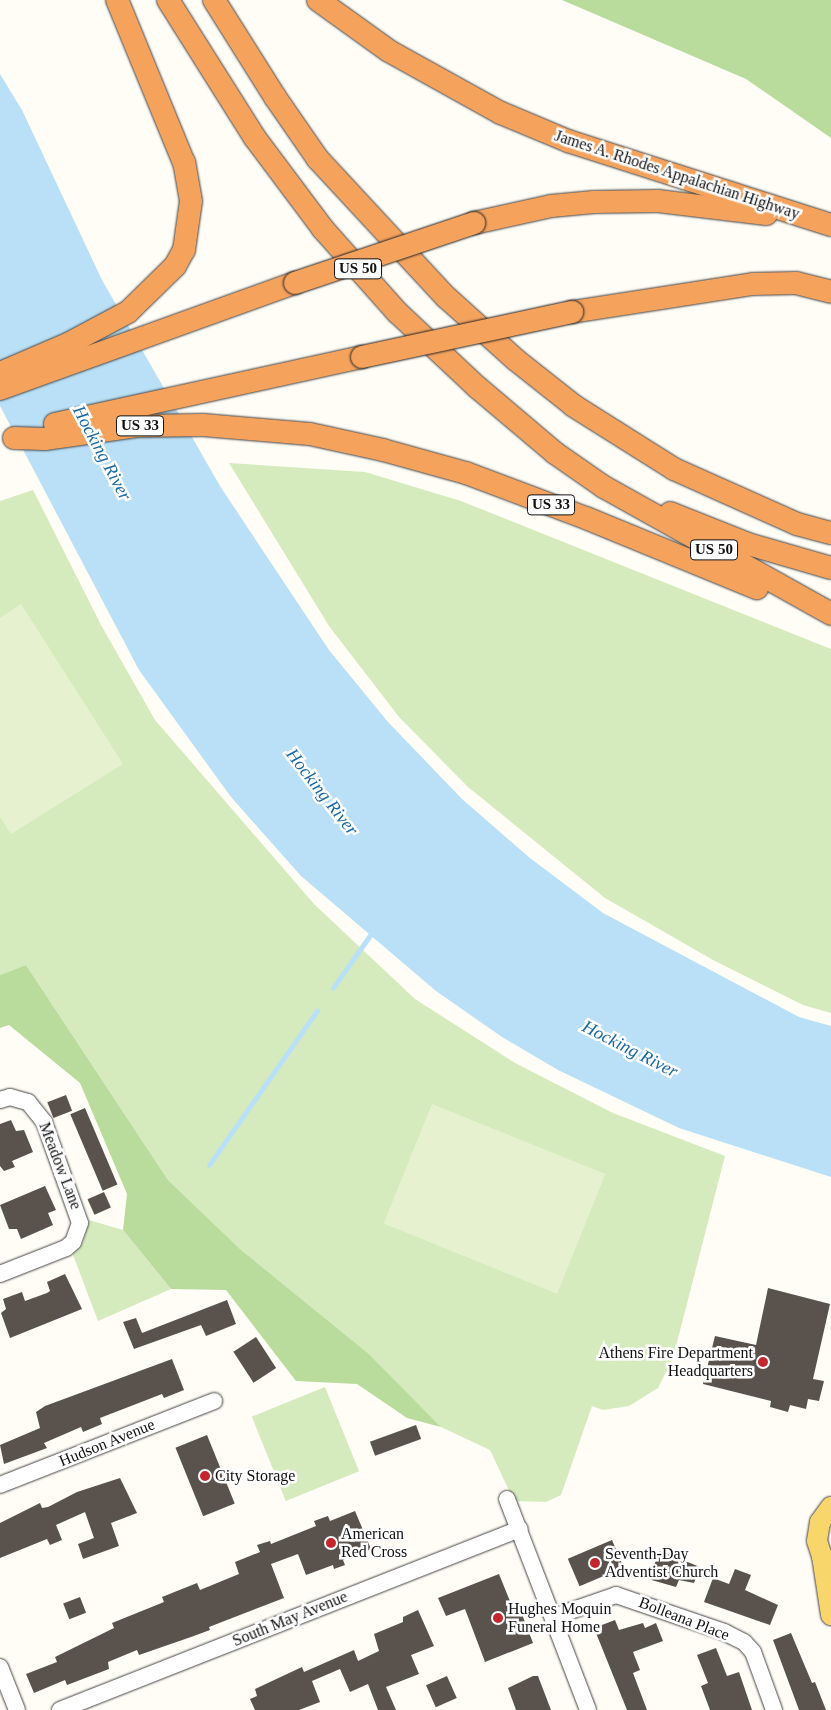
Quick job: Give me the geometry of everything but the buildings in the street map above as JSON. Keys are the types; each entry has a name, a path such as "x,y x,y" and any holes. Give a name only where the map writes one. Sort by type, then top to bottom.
{"highway":[{"path":"0,373 111,323 150,294 174,266 184,250 189,227 191,201 184,163 117,0"},
{"name":"US 50","path":"168,0 255,138 323,229 397,312 477,387 555,453 604,487 828,613"},
{"path":"214,0 275,97 318,158 446,296 516,360 574,406 674,469 797,524 831,534"},
{"name":"James A. Rhodes Appalachian Highway","path":"318,0 389,51 501,113 568,141 825,223"},
{"path":"0,389 205,318 295,284 474,223 551,206 658,201 825,223"},
{"path":"7,440 69,420 572,312 753,284 796,284 831,292"},
{"name":"US 33","path":"7,440 45,439 138,426 268,428 383,450 466,473 586,518 795,604 828,613"},
{"path":"604,487 748,544 831,568"}],"main road":[{"path":"831,1506 818,1528 817,1541 826,1562 831,1615"}],"street":[{"name":"Meadow Lane","path":"0,1100 10,1097 28,1102 44,1122 80,1223 73,1242 66,1248 0,1274"},
{"name":"Hudson Avenue","path":"0,1485 214,1401"},
{"path":"507,1499 588,1710"},
{"name":"South May Avenue","path":"60,1710 520,1529"},
{"name":"Bolleana Place","path":"553,1616 616,1594 724,1632 744,1642 753,1652 774,1710"},
{"path":"0,1667 17,1710"}],"green space":[{"path":"562,0 831,0 831,138 746,79"},
{"path":"229,463 365,472 461,501 831,649 831,1013 803,1005 713,960 605,898 468,787 399,717 329,626"},
{"path":"33,490 101,625 155,720 314,904 415,999 515,1063 613,1113 725,1156 673,1358 658,1388 629,1406 603,1410 592,1406 561,1495 546,1502 514,1501 490,1450 441,1427 369,1354 240,1249 168,1180 26,965 0,975 0,501"},
{"path":"21,604 123,764 11,834 0,817 0,618"},
{"path":"26,965 168,1180 240,1249 369,1354 441,1427 407,1418 357,1384 296,1381 226,1290 171,1289 123,1230 127,1194 80,1083 9,1025 0,1028 0,975"},
{"path":"432,1104 605,1174 557,1294 384,1224"},
{"path":"89,1220 123,1230 171,1289 98,1321 73,1255 83,1243"},
{"path":"325,1387 359,1471 286,1501 252,1417"}],"water":[{"name":"Hocking River","path":"0,74 22,110 102,280 220,486 329,650 388,722 462,799 530,858 603,913 799,1017 831,1026 831,1177 679,1128 558,1070 502,1037 436,991 301,876 231,797 139,670 0,406"}],"waterway":[{"path":"333,988 371,934"},
{"path":"209,1165 317,1011"}],"place":[{"name":"Athens Fire Department Headquarters","path":"763,1362"},
{"name":"City Storage","path":"205,1476"},
{"name":"American Red Cross","path":"331,1543"},
{"name":"Seventh-Day Adventist Church","path":"595,1563"},
{"name":"Hughes Moquin Funeral Home","path":"498,1618"}]}
